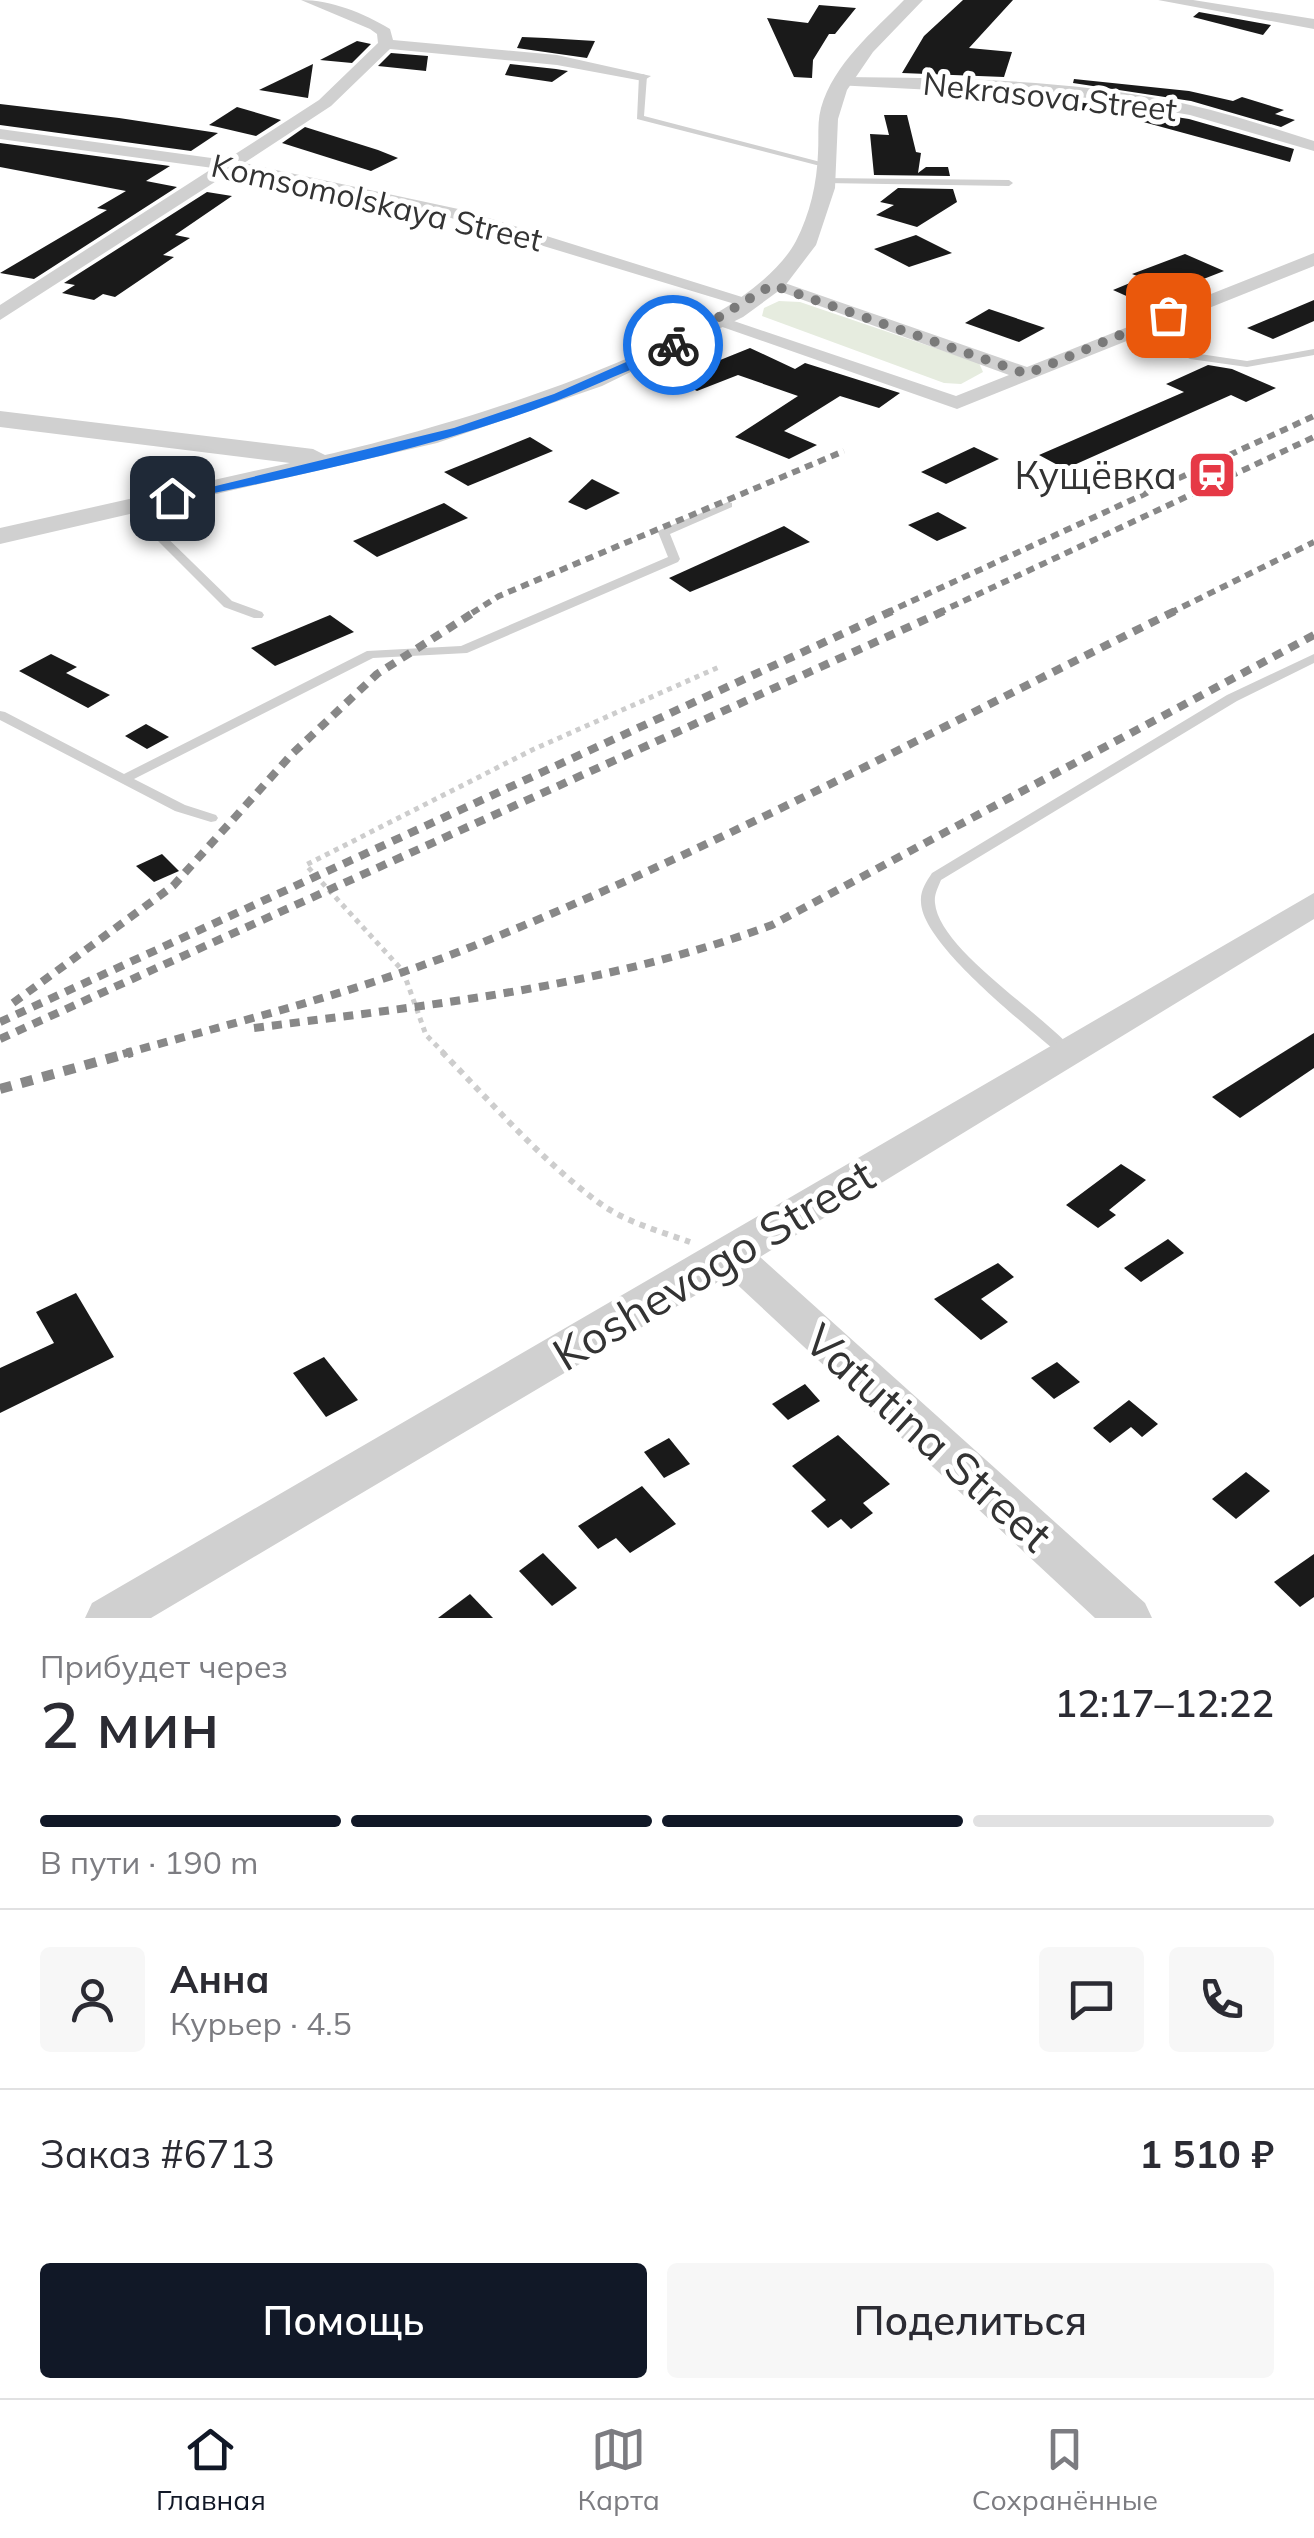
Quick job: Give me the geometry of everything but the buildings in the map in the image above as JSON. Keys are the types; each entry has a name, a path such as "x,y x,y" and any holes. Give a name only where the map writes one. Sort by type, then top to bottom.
{"street":[{"path":"308,0 375,26 385,32 386,44"},
{"path":"0,536 354,459 558,397 718,322 772,285 809,241 827,172 830,109 841,82 853,64 914,0"},
{"path":"1164,0 1314,24"},
{"path":"0,314 325,103 386,44 557,60 643,76"},
{"name":"Nekrasova Street","path":"841,82 988,85 1124,98 1220,117 1314,146"},
{"name":"Komsomolskaya Street","path":"0,134 230,164 459,215 748,302"},
{"path":"718,322 958,403 1314,259"},
{"path":"772,285 1027,374"},
{"path":"0,419 255,454 354,459"},
{"name":"Koshevogo Street","path":"109,1618 731,1255 1314,904"},
{"name":"Vatutina Street","path":"731,1255 1128,1618"}],"lane":[{"path":"643,76 640,117 827,172 1009,184"},
{"path":"1138,327 1190,356 1247,364 1314,352"},
{"path":"141,505 148,524 215,592 228,604 258,615"},
{"path":"126,778 371,654 463,650 674,559 664,532 728,505"},
{"path":"1067,1052 943,938 928,909 928,890 938,876 1232,698 1314,658"},
{"path":"0,715 180,808 211,818"}],"path":[{"path":"719,668 532,750 306,865 403,971 426,1035 521,1133 598,1202 623,1218 731,1255"}],"shaded area":[{"path":"779,301 800,302 979,363 983,372 961,384 944,383 762,316 764,308"}],"railway":[{"path":"886,613 1314,416"},
{"path":"938,613 1314,437"},
{"path":"472,613 499,596 844,451"},
{"path":"1170,613 1314,542"},
{"path":"13,1003 173,886 292,754 377,674 476,611"},
{"path":"0,1022 892,611"},
{"path":"0,1039 944,611"},
{"path":"123,1054 385,978 561,910 738,829 1175,611"},
{"path":"254,1028 451,1002 581,979 709,946 772,925 1314,635"},
{"path":"0,1089 132,1052"}],"way so far":[{"path":"673,345 718,322 772,285 1027,374 1168,315"}],"place":[{"name":"Кущёвка","path":"1212,475"}],"route":[{"path":"172,498 354,459 458,430 558,397 673,345"}]}
